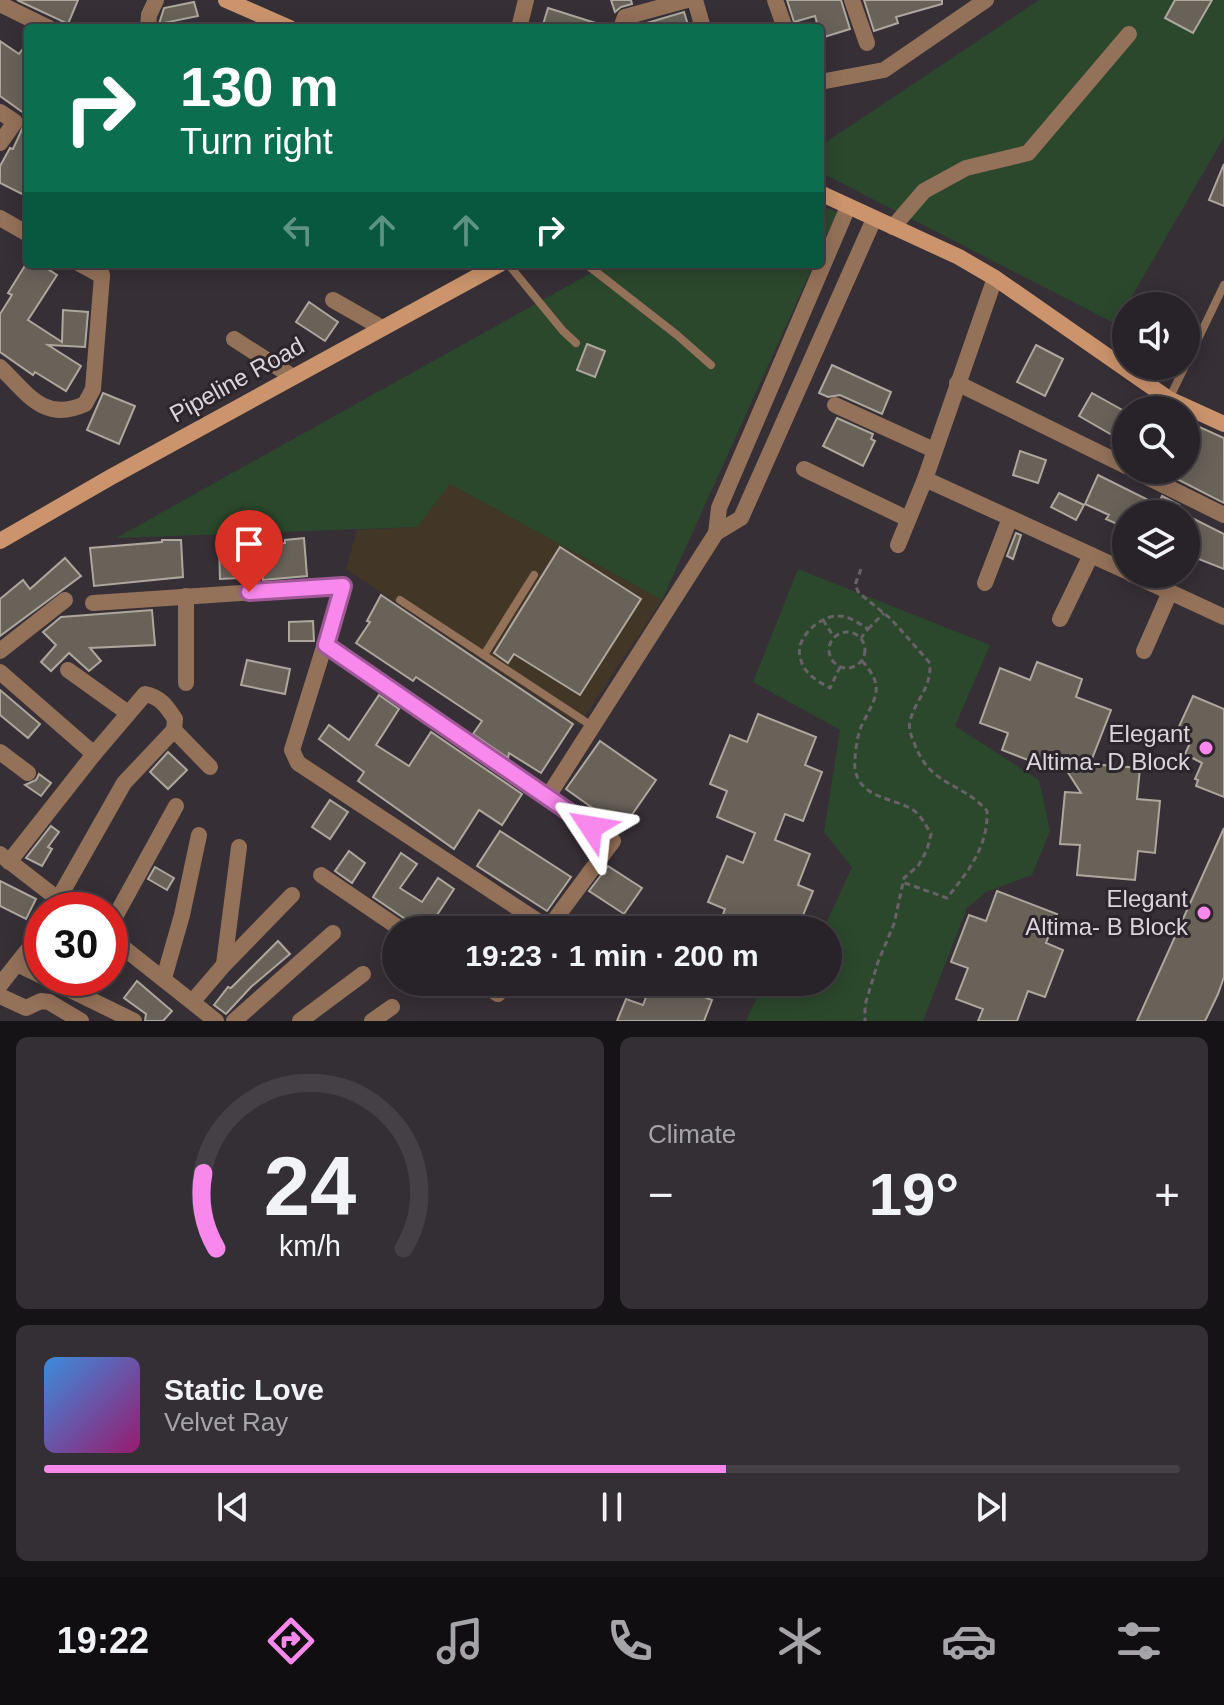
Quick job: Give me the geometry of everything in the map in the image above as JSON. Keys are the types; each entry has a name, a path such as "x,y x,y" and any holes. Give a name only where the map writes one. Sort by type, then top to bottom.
{"street":[{"path":"148,24 156,0"},
{"path":"520,24 526,0"},
{"path":"622,24 625,17 687,0"},
{"path":"695,0 702,24"},
{"path":"775,0 784,24"},
{"path":"852,0 867,43"},
{"path":"824,81 884,70 986,0"},
{"path":"229,1 281,24"},
{"path":"0,4 41,24"},
{"path":"893,227 924,191 966,168 1028,153 1129,34"},
{"path":"0,112 15,122 0,143"},
{"path":"824,195 959,257 995,278 1165,396"},
{"path":"824,263 848,207"},
{"path":"0,218 24,232"},
{"path":"716,533 741,518 874,219"},
{"name":"Pipeline Road","path":"0,541 493,268"},
{"path":"547,798 716,533 719,508 822,268"},
{"path":"0,367 41,405 53,411 63,412 85,404 93,389 100,270"},
{"path":"898,545 925,479 995,278"},
{"path":"333,300 382,328"},
{"path":"234,339 293,377"},
{"path":"957,383 1112,459"},
{"path":"835,405 934,450"},
{"path":"1200,413 1224,424"},
{"path":"804,469 908,519"},
{"path":"925,479 1112,565"},
{"path":"1161,484 1224,515"},
{"path":"985,583 1010,518"},
{"path":"1060,619 1091,555"},
{"path":"93,603 343,586 292,750 298,763 528,916"},
{"path":"1161,588 1224,617"},
{"path":"1144,651 1170,592"},
{"path":"186,596 186,683"},
{"path":"0,651 65,600"},
{"path":"326,645 613,841 557,916"},
{"path":"68,670 128,713"},
{"path":"0,672 94,754"},
{"path":"40,892 4,858 145,694 155,696 175,719 174,730 124,783 61,892"},
{"path":"174,730 210,767"},
{"path":"0,752 28,773"},
{"path":"128,893 176,806"},
{"path":"164,978 182,915 199,835"},
{"path":"223,966 239,847"},
{"path":"321,875 382,916"},
{"path":"193,1001 292,895"},
{"path":"234,1021 333,933"},
{"path":"128,951 216,1021"},
{"path":"0,985 24,955"},
{"path":"17,964 24,967"},
{"path":"300,1021 363,974"},
{"path":"0,996 26,1008 41,1001 49,1002 81,1021"},
{"path":"83,996 134,1021"},
{"path":"372,1021 392,1007"}],"lane":[{"path":"511,268 576,343"},
{"path":"591,268 711,365"},
{"path":"1200,336 1224,285"},
{"path":"484,655 534,575"},
{"path":"400,600 592,726"}],"path":[{"path":"861,569 855,585 859,593 884,613 930,663 928,686 913,712 909,727 921,760 932,774 975,797 987,811 984,842 977,858 947,898 902,882"},
{"path":"861,638 884,613"},
{"path":"840,667 830,688 808,673 800,658 800,646 810,629 823,620 840,616 868,629"},
{"path":"823,620 834,637"},
{"path":"850,632 861,638 866,649 862,661 852,668 840,667 829,653 834,637 850,632"},
{"path":"862,661 877,683 876,695 860,728 855,769 862,784 873,794 913,810 931,834 918,866 902,882 894,924 865,1005 865,1021"}],"shaded area":[{"path":"450,484 662,600 579,725 346,569 357,530 417,527"}],"green space":[{"path":"1039,0 1224,0 1224,137 1134,292 1112,292 1112,322 824,174 824,143"},
{"path":"824,207 837,212 824,241"},
{"path":"600,268 812,268 662,600 450,484 417,527 116,538"},
{"path":"798,569 990,645 955,726 1039,780 1050,831 1032,875 986,892 967,908 923,1021 746,1021 758,996 842,996 842,916 829,916 852,867 824,832 840,730 753,682"}],"building":[{"path":"17,0 78,0 68,24"},
{"path":"611,0 631,0 632,4 615,12"},
{"path":"787,0 841,0 850,29 824,37 824,24 817,24 815,16 794,22"},
{"path":"864,0 942,0 942,4 896,17 898,23 874,31"},
{"path":"1175,0 1212,0 1193,33 1165,18"},
{"path":"194,2 198,16 159,24 164,8"},
{"path":"548,8 599,24 543,24"},
{"path":"684,12 688,24 643,24"},
{"path":"0,41 19,54 24,47 24,113 0,96"},
{"path":"24,125 22,194 0,183 0,166 10,148 13,149"},
{"path":"1224,164 1224,206 1209,200"},
{"path":"24,267 46,268 57,275 28,320 62,342 63,310 88,312 85,347 48,345 81,366 66,391 35,372 33,375 0,352 0,314 12,295 8,293"},
{"path":"309,302 338,322 325,341 296,322"},
{"path":"587,344 605,351 595,377 577,370"},
{"path":"1036,345 1063,359 1045,396 1017,382"},
{"path":"832,365 891,392 882,414 840,395 828,397 819,393"},
{"path":"103,393 135,406 119,444 87,430"},
{"path":"1092,393 1112,404 1112,435 1079,416"},
{"path":"837,418 873,434 871,439 875,441 863,466 823,446"},
{"path":"1200,427 1224,438 1224,503 1187,484 1200,484"},
{"path":"1020,451 1046,460 1038,483 1013,475"},
{"path":"1098,475 1148,500 1112,500 1112,522 1106,519 1109,515 1085,504"},
{"path":"1059,493 1084,505 1076,520 1051,507"},
{"path":"1200,522 1224,534 1224,569 1200,560"},
{"path":"1016,533 1021,535 1013,559 1007,556"},
{"path":"304,538 307,576 263,580 263,577 220,579 219,545 285,543 285,540"},
{"path":"181,540 183,577 94,586 90,548"},
{"path":"560,547 641,599 580,695 514,654 508,663 494,653"},
{"path":"65,558 81,576 0,636 0,599 23,580 30,589"},
{"path":"381,595 573,724 541,773 509,753 508,758 473,734 482,721 416,677 413,681 356,643 370,622 367,621"},
{"path":"152,610 155,645 90,648 101,661 89,671 69,653 51,671 41,662 56,645 43,632 61,617"},
{"path":"313,621 314,641 289,641 289,622"},
{"path":"247,660 290,669 285,694 241,685"},
{"path":"1037,662 1082,679 1076,697 1111,710 1090,764 1140,768 1137,799 1160,801 1155,853 1138,851 1135,880 1077,875 1080,845 1060,844 1065,792 1081,793 1055,752 1049,768 1002,750 1008,733 980,723 1000,668 1030,680"},
{"path":"0,690 40,724 28,738 0,715"},
{"path":"379,695 399,709 376,745 409,766 431,732 522,794 502,825 479,810 454,849 358,781 364,772 319,739 329,725 349,740"},
{"name":"Elegant Altima- D Block","path":"1193,696 1224,709 1224,797 1196,786 1198,780 1195,779 1202,763 1185,754 1191,741 1176,733"},
{"path":"758,714 816,737 805,765 822,772 803,821 785,814 775,840 810,854 798,885 813,891 803,916 722,916 725,909 708,902 727,856 743,863 755,833 717,817 727,791 710,784 730,735 747,742"},
{"path":"600,741 656,780 622,829 566,789"},
{"path":"168,752 187,770 168,789 150,772"},
{"path":"39,774 51,783 41,796 25,785 36,780"},
{"path":"330,800 348,812 330,839 312,827"},
{"path":"51,826 59,832 48,847 52,849 42,866 26,858"},
{"path":"1224,828 1224,977 1218,994 1205,1021 1137,1021"},
{"path":"500,831 571,877 547,911 477,866"},
{"path":"349,851 365,863 352,883 335,871"},
{"path":"401,853 417,864 400,888 422,902 438,878 454,889 439,916 401,916 373,897"},
{"path":"608,866 642,888 624,914 589,891"},
{"path":"155,867 174,878 167,890 148,879"},
{"path":"0,881 24,893 24,918 0,906"},
{"path":"997,891 1057,914 1046,943 1063,950 1045,997 1028,991 1017,1021 978,1021 983,1009 956,999 968,968 951,962 969,915 986,921"},
{"path":"278,941 290,954 251,987 226,1014 214,1005 228,987 231,988"},
{"path":"137,981 172,1011 163,1021 145,1021 146,1014 124,998"},
{"path":"647,996 702,996 712,1000 704,1021 617,1021 626,999 643,1005"}],"place":[{"name":"Elegant Altima- D Block","path":"1206,748"},
{"name":"Elegant Altima- B Block","path":"1204,913"}],"route":[{"path":"249,592 343,586 326,645 591,827"}]}
